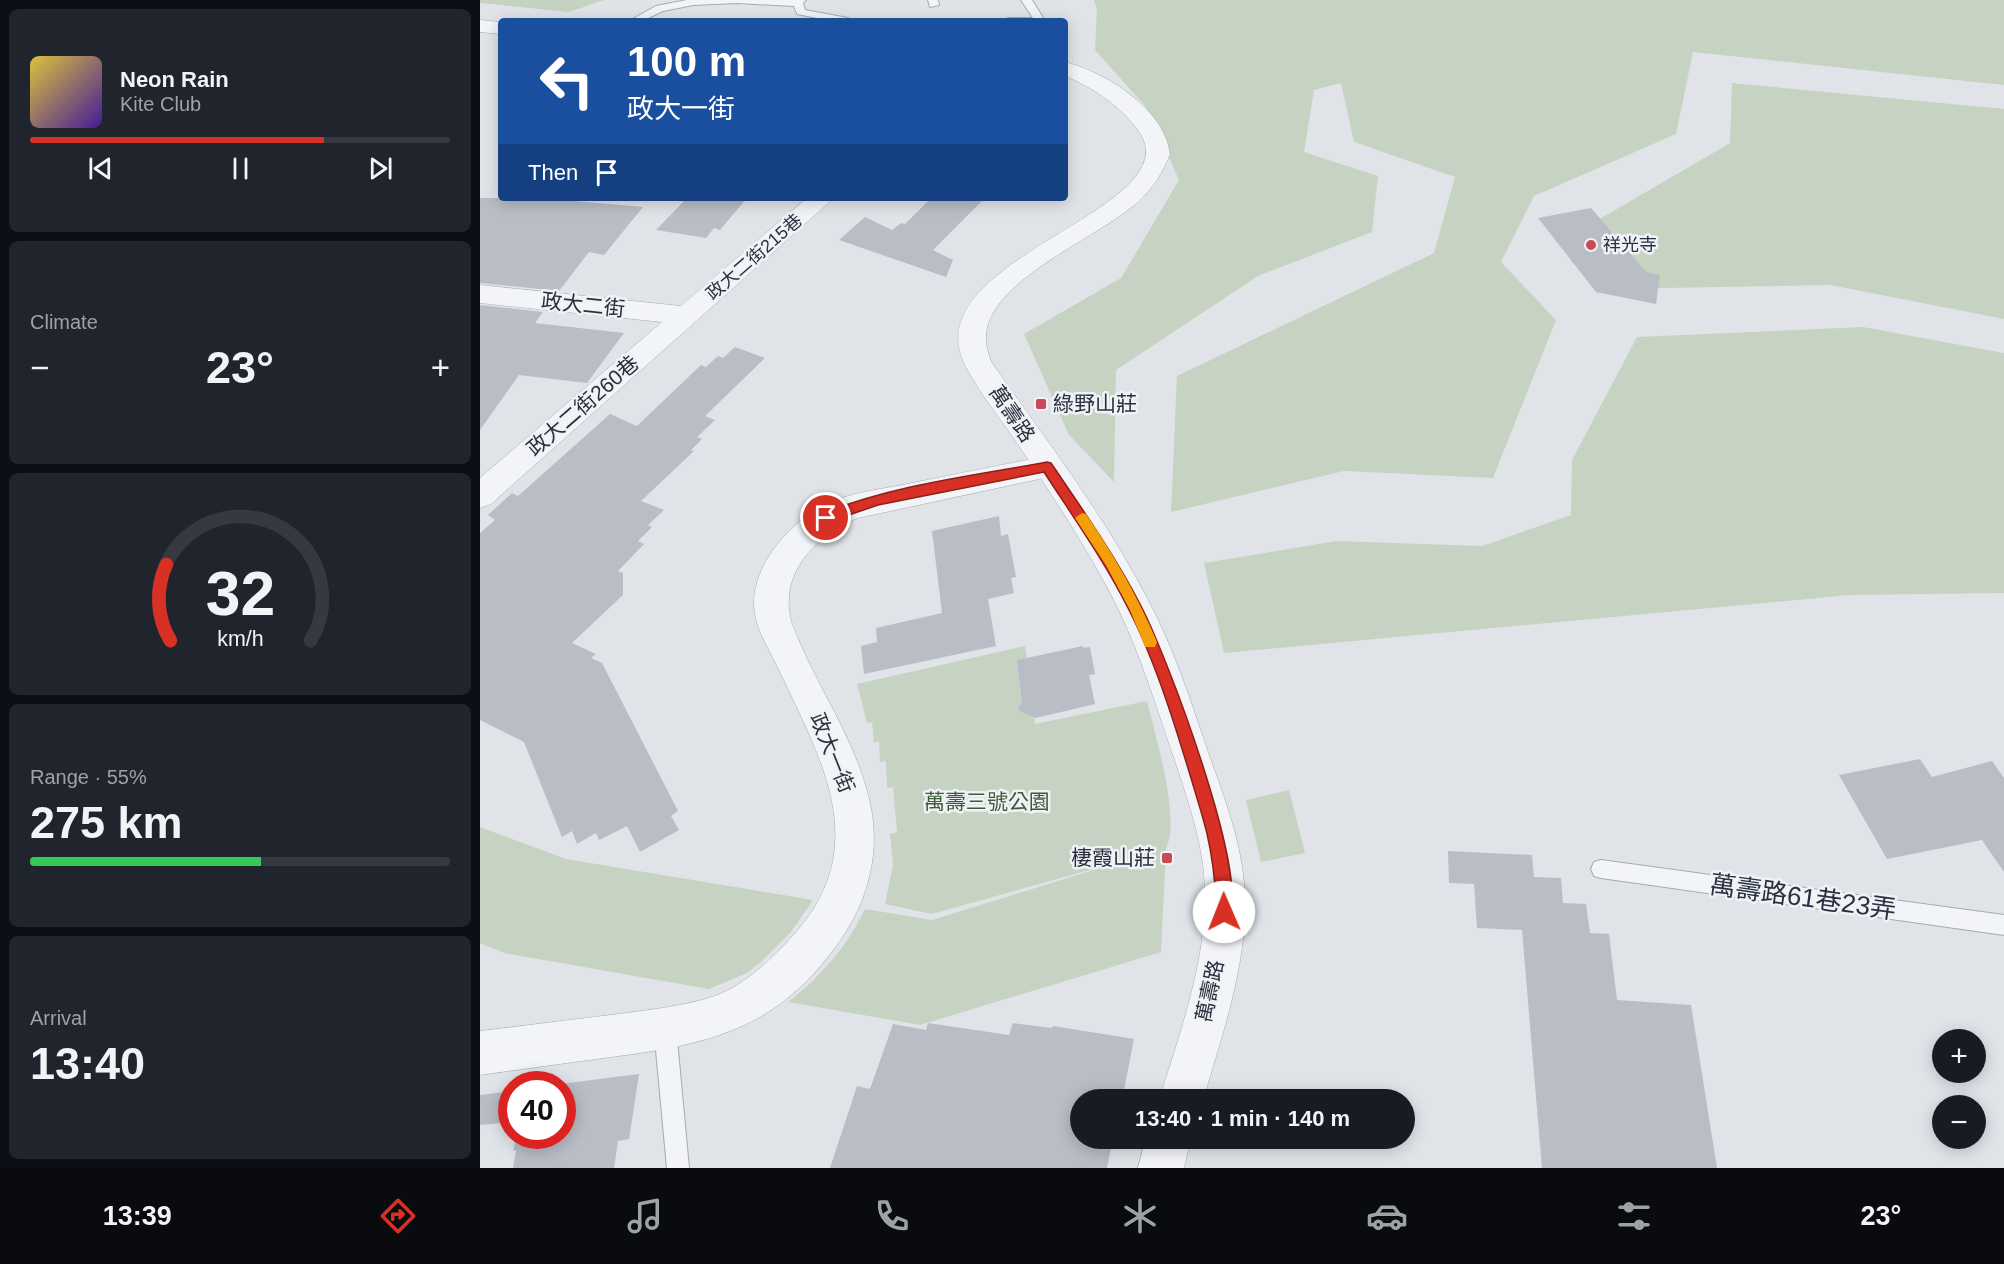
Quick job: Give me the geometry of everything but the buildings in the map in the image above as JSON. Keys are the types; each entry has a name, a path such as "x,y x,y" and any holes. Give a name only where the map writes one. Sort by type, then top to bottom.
{"street":[{"path":"480,26 498,28"},
{"name":"萬壽路","path":"1068,70 1105,87 1127,103 1150,130 1157,145 1158,155 1149,175 1131,195 1015,274 994,293 973,326 970,342 980,367 1110,561 1136,609 1164,676 1202,785 1221,863 1225,900 1212,994 1184,1089"},
{"name":"政大二街215巷","path":"687,316 819,201"},
{"name":"政大二街","path":"480,294 687,316"},
{"name":"政大二街260巷","path":"480,496 687,316"},
{"name":"政大一街","path":"480,1053 665,1029 718,1016 773,984 799,961 824,930 842,898 852,869 856,843 856,821 845,777 773,620 772,591 776,576 789,552 805,534 826,518 853,507 1047,467"}],"lane":[{"path":"1026,0 1038,18"},
{"path":"640,18 660,8 693,2 743,1 799,2 801,12 832,18"},
{"name":"萬壽路61巷23弄","path":"1601,869 2004,925"},
{"path":"665,1029 678,1168"}],"green space":[{"path":"480,0 604,0 569,12 480,3"},
{"path":"1094,0 2004,0 2004,85 1693,52 1676,134 1534,196 1501,262 1556,320 1493,478 1344,471 1171,512 1177,376 1434,253 1455,177 1354,142 1341,83 1314,90 1304,152 1378,176 1372,232 1258,276 1116,370 1114,482 1069,435 1024,334 1121,278 1179,180 1146,107 1095,50 1097,9"},
{"path":"1732,83 2004,109 2004,319 1830,285 1604,289 1572,262 1579,231 1730,143"},
{"path":"1863,327 2004,353 2004,593 1850,595 1224,653 1204,563 1336,541 1482,546 1571,515 1572,460 1637,337"},
{"name":"萬壽三號公園","path":"1025,646 1035,724 1147,701 1169,798 1170,835 1166,848 1161,952 920,1025 788,1002 811,982 842,948 865,909 932,920 1129,859 932,914 885,904 893,865 890,834 897,832 893,787 887,788 886,761 880,762 879,741 874,743 872,722 867,723 857,684"},
{"path":"1289,790 1305,853 1261,862 1246,800"},
{"path":"480,827 566,859 813,900 790,933 762,961 747,973 709,989 504,953 480,943"}],"slow traffic":[{"path":"1082,518 1110,561 1136,609 1150,642"}],"place":[{"name":"祥光寺","path":"1591,245"},
{"name":"綠野山莊","path":"1041,404"},
{"name":"棲霞山莊","path":"1167,858"}],"route":[{"path":"826,518 878,500 1047,467 1110,561 1136,609 1164,676 1211,817 1221,863 1224,912"}]}
